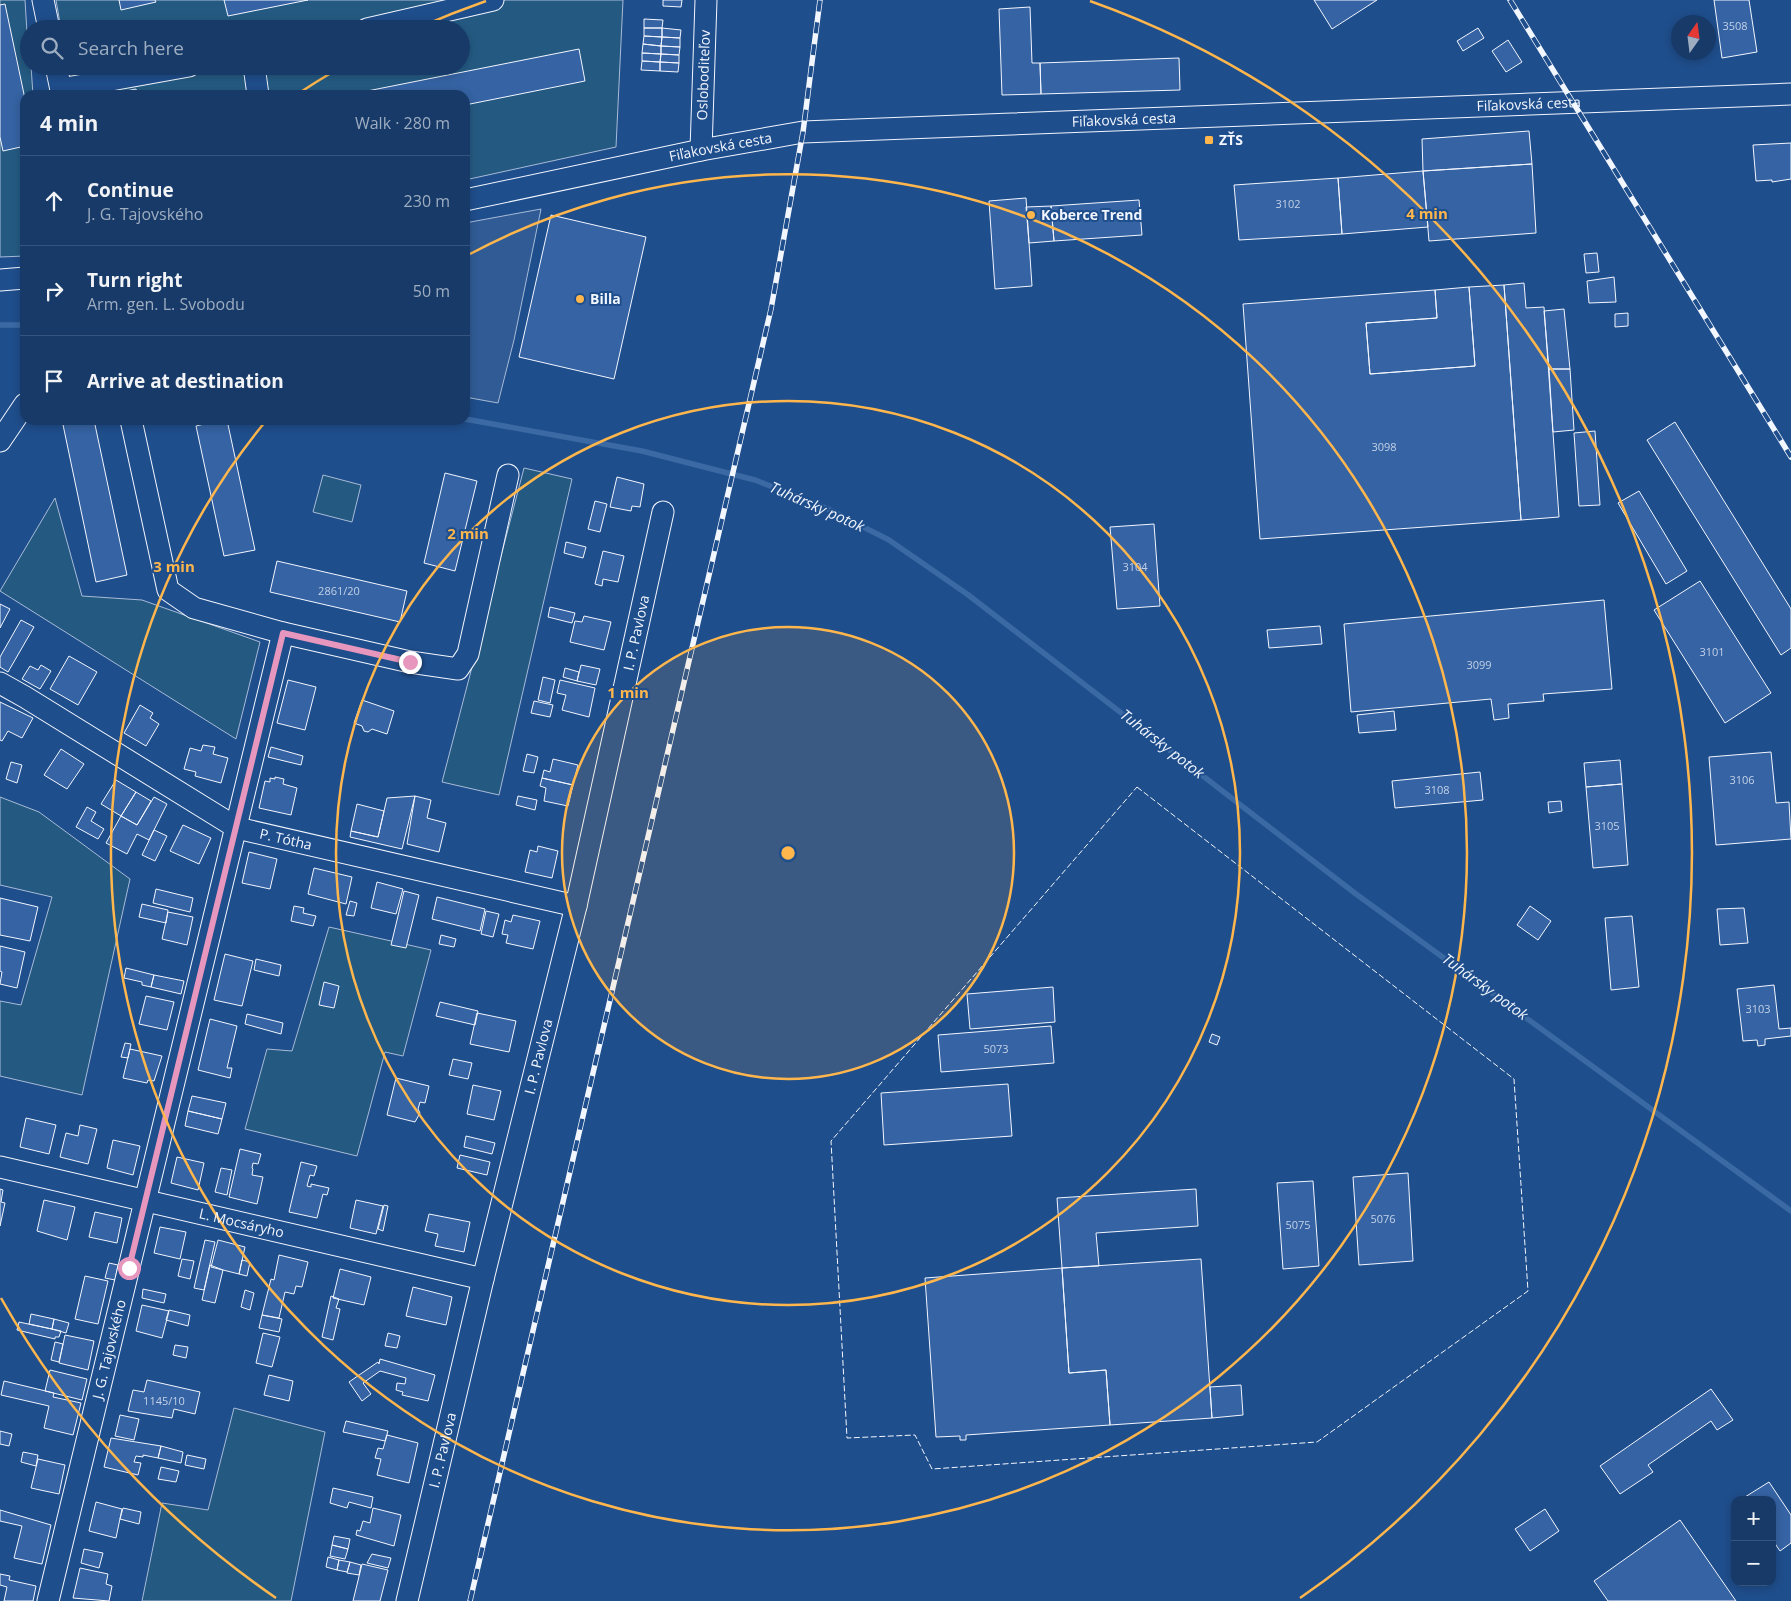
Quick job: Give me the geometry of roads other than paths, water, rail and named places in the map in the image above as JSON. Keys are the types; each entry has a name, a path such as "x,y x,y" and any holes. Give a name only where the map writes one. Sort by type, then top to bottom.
{"street":[{"path":"43,0 47,20"},
{"path":"406,20 493,0"},
{"name":"Osloboditeľov","path":"702,150 706,0"},
{"path":"58,75 62,90"},
{"path":"72,90 145,75"},
{"path":"255,75 257,90"},
{"name":"Fiľakovská cesta","path":"470,199 702,150 803,132 1791,94"},
{"path":"0,280 20,278"},
{"path":"0,442 20,412"},
{"path":"132,425 168,590 194,608 283,633 410,662 458,669 468,654 508,475"},
{"name":"I. P. Pavlova","path":"407,1601 483,1279 576,906 664,512"},
{"name":"J. G. Tajovského","path":"48,1601 283,633"},
{"name":"P. Tótha","path":"0,684 25,697 237,828 576,906"},
{"name":"L. Mocsáryho","path":"0,1167 483,1279"}],"waterway":[{"name":"Tuhársky potok","path":"0,325 20,325"},
{"name":"Tuhársky potok","path":"470,420 642,451 755,480 828,509 889,540 967,594 1356,894 1791,1211"}],"railway":[{"path":"470,1601 771,309 803,132 820,0"},
{"path":"1510,0 1791,457"}],"place":[{"name":"ZŤS","path":"1209,140"},
{"name":"Koberce Trend","path":"1031,215"},
{"name":"Billa","path":"580,299"}]}
